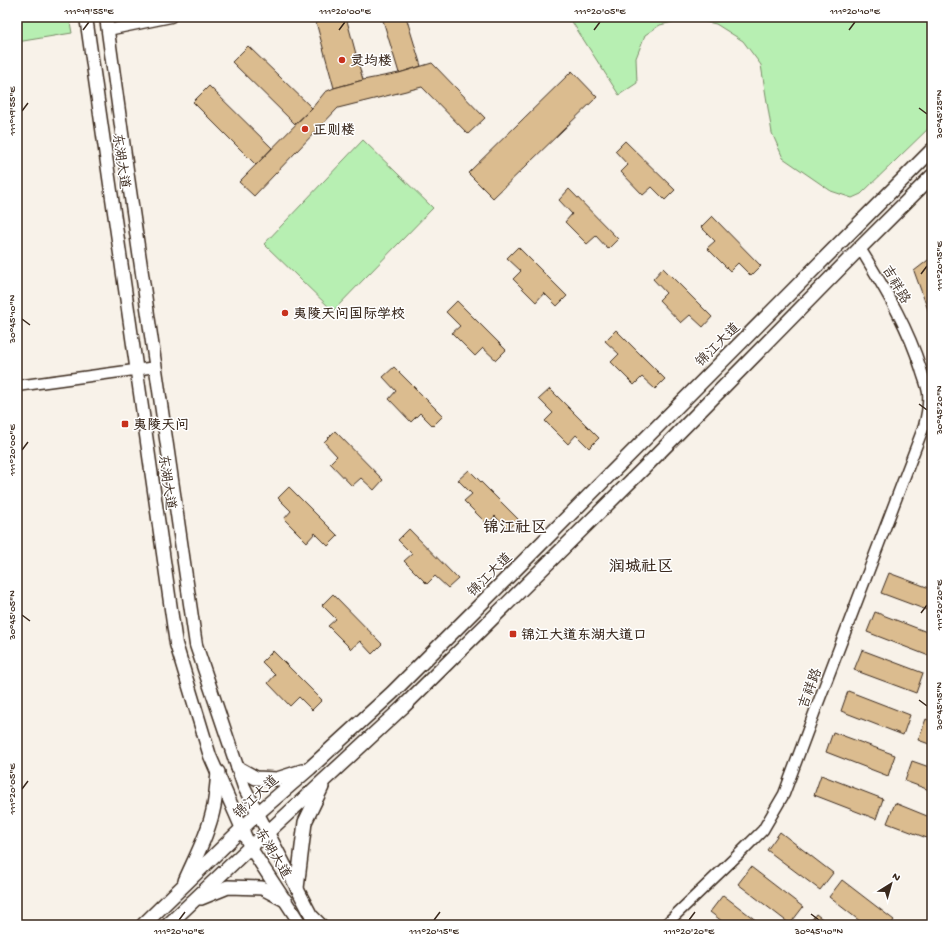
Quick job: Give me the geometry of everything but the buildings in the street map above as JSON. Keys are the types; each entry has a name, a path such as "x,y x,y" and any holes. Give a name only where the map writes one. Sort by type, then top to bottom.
{"main road":[{"name":"东湖大道","path":"86,17 176,644 210,756 250,847 301,925"},
{"name":"东湖大道","path":"106,17 196,645 244,787 311,915 321,925"},
{"name":"锦江大道","path":"143,925 258,813 310,768 392,692 932,150"},
{"path":"168,925 250,847 326,780 403,707 648,464 932,176"},
{"path":"238,768 256,778 277,779 310,768"},
{"path":"182,888 202,844 214,806 218,772"},
{"path":"297,888 305,822 326,780"},
{"path":"192,902 228,887 262,888 285,900"}],"street":[{"path":"108,30 171,17"},
{"name":"吉祥路","path":"665,925 763,830 784,794 815,711 928,426 928,393 916,353 906,328 860,248"},
{"path":"17,386 156,367"}],"green space":[{"path":"17,17 69,17 72,33 17,42"},
{"path":"569,17 932,17 932,125 861,194 852,198 831,191 783,158 772,133 761,65 743,41 716,24 689,18 660,25 645,35 636,58 637,83 619,95"},
{"path":"363,140 433,208 333,311 264,244"}],"place":[{"name":"灵均楼","path":"342,60"},
{"name":"正则楼","path":"305,129"},
{"name":"夷陵天问国际学校","path":"285,313"},
{"name":"夷陵天问","path":"125,424"},
{"name":"锦江大道东湖大道口","path":"513,634"}],"district":[{"name":"锦江社区","path":"515,526"},
{"name":"润城社区","path":"641,565"}]}
